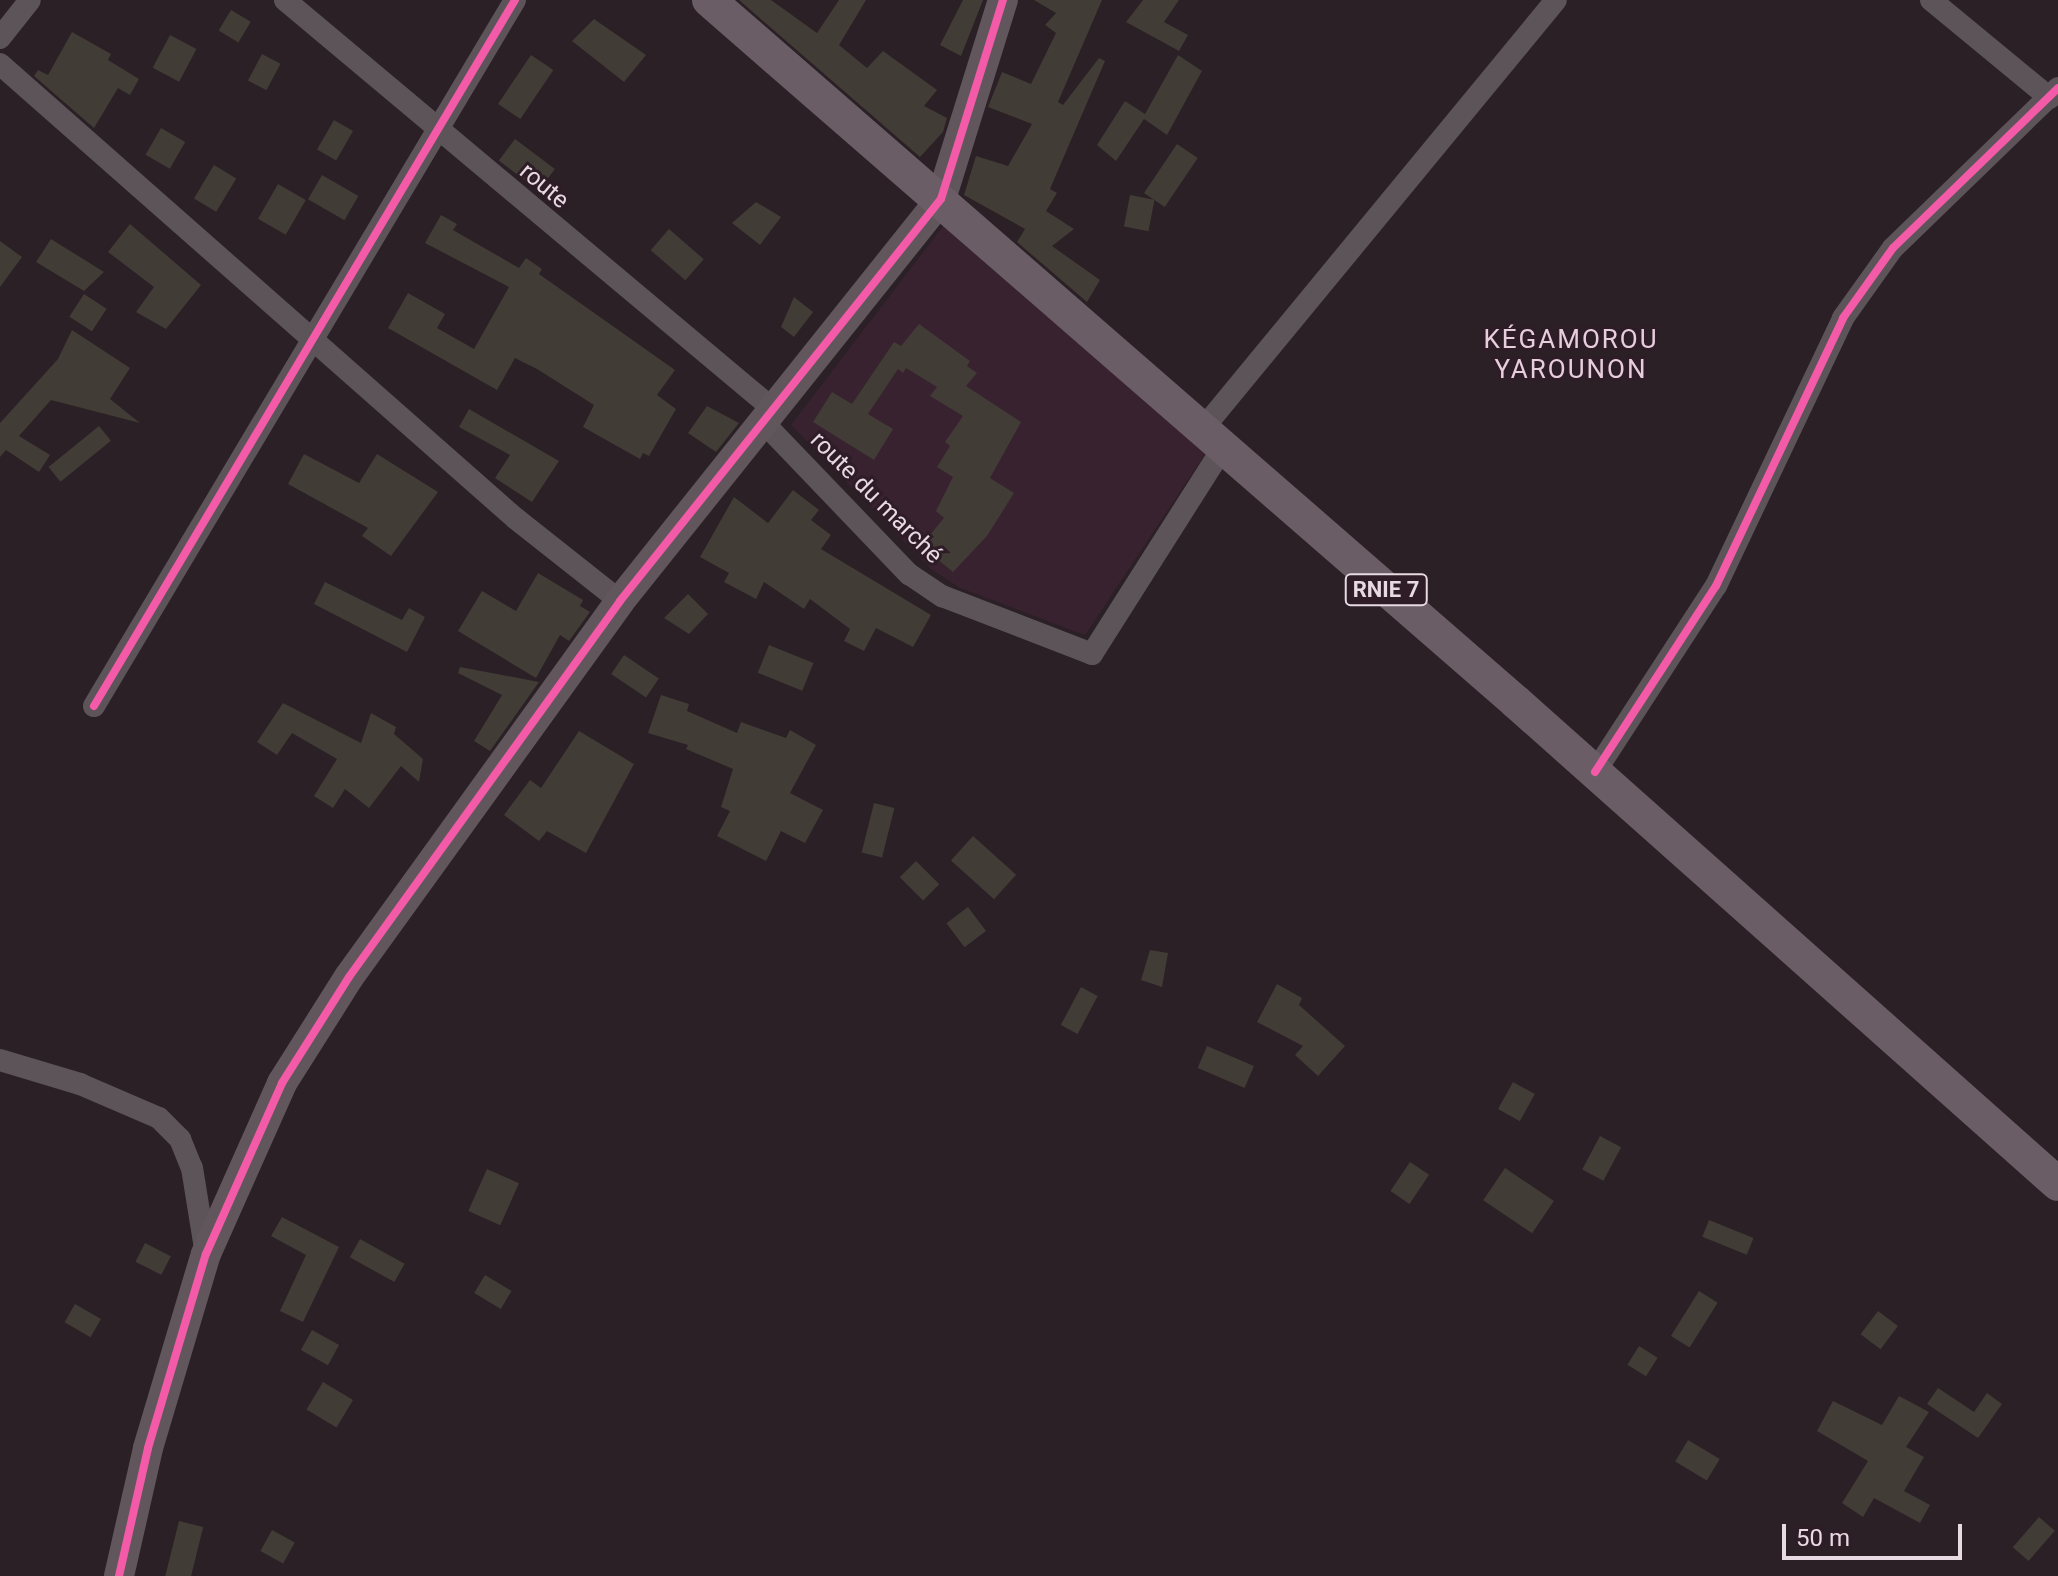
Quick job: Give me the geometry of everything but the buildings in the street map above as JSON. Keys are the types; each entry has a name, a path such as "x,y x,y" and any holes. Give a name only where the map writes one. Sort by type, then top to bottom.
{"main road":[{"name":"RNIE 7","path":"709,0 1595,772 2058,1184"}],"street":[{"path":"0,38 30,0"},
{"name":"route","path":"285,0 768,416"},
{"path":"94,706 515,0"},
{"path":"119,1576 148,1448 206,1254 282,1083 349,977 620,601 941,199 1003,0"},
{"path":"1211,440 1556,0"},
{"path":"1595,772 1716,586 1843,318 1893,248 2054,93 1931,0"},
{"path":"0,64 515,518 620,601"},
{"name":"route du marché","path":"768,416 909,574 942,596 1092,654 1211,440"},
{"path":"0,1060 80,1084 159,1118 180,1139 192,1168 206,1254"}],"shaded area":[{"path":"947,221 1205,454 1085,635 960,588 931,569 791,425"}],"cycle path":[{"path":"94,706 515,0"},
{"path":"119,1576 148,1448 206,1254 282,1083 349,977 620,601 941,199 1003,0"},
{"path":"1595,772 1716,586 1843,318 1893,248 2058,88"}],"district":[{"name":"KÉGAMOROU YAROUNON","path":"1571,355"}]}
